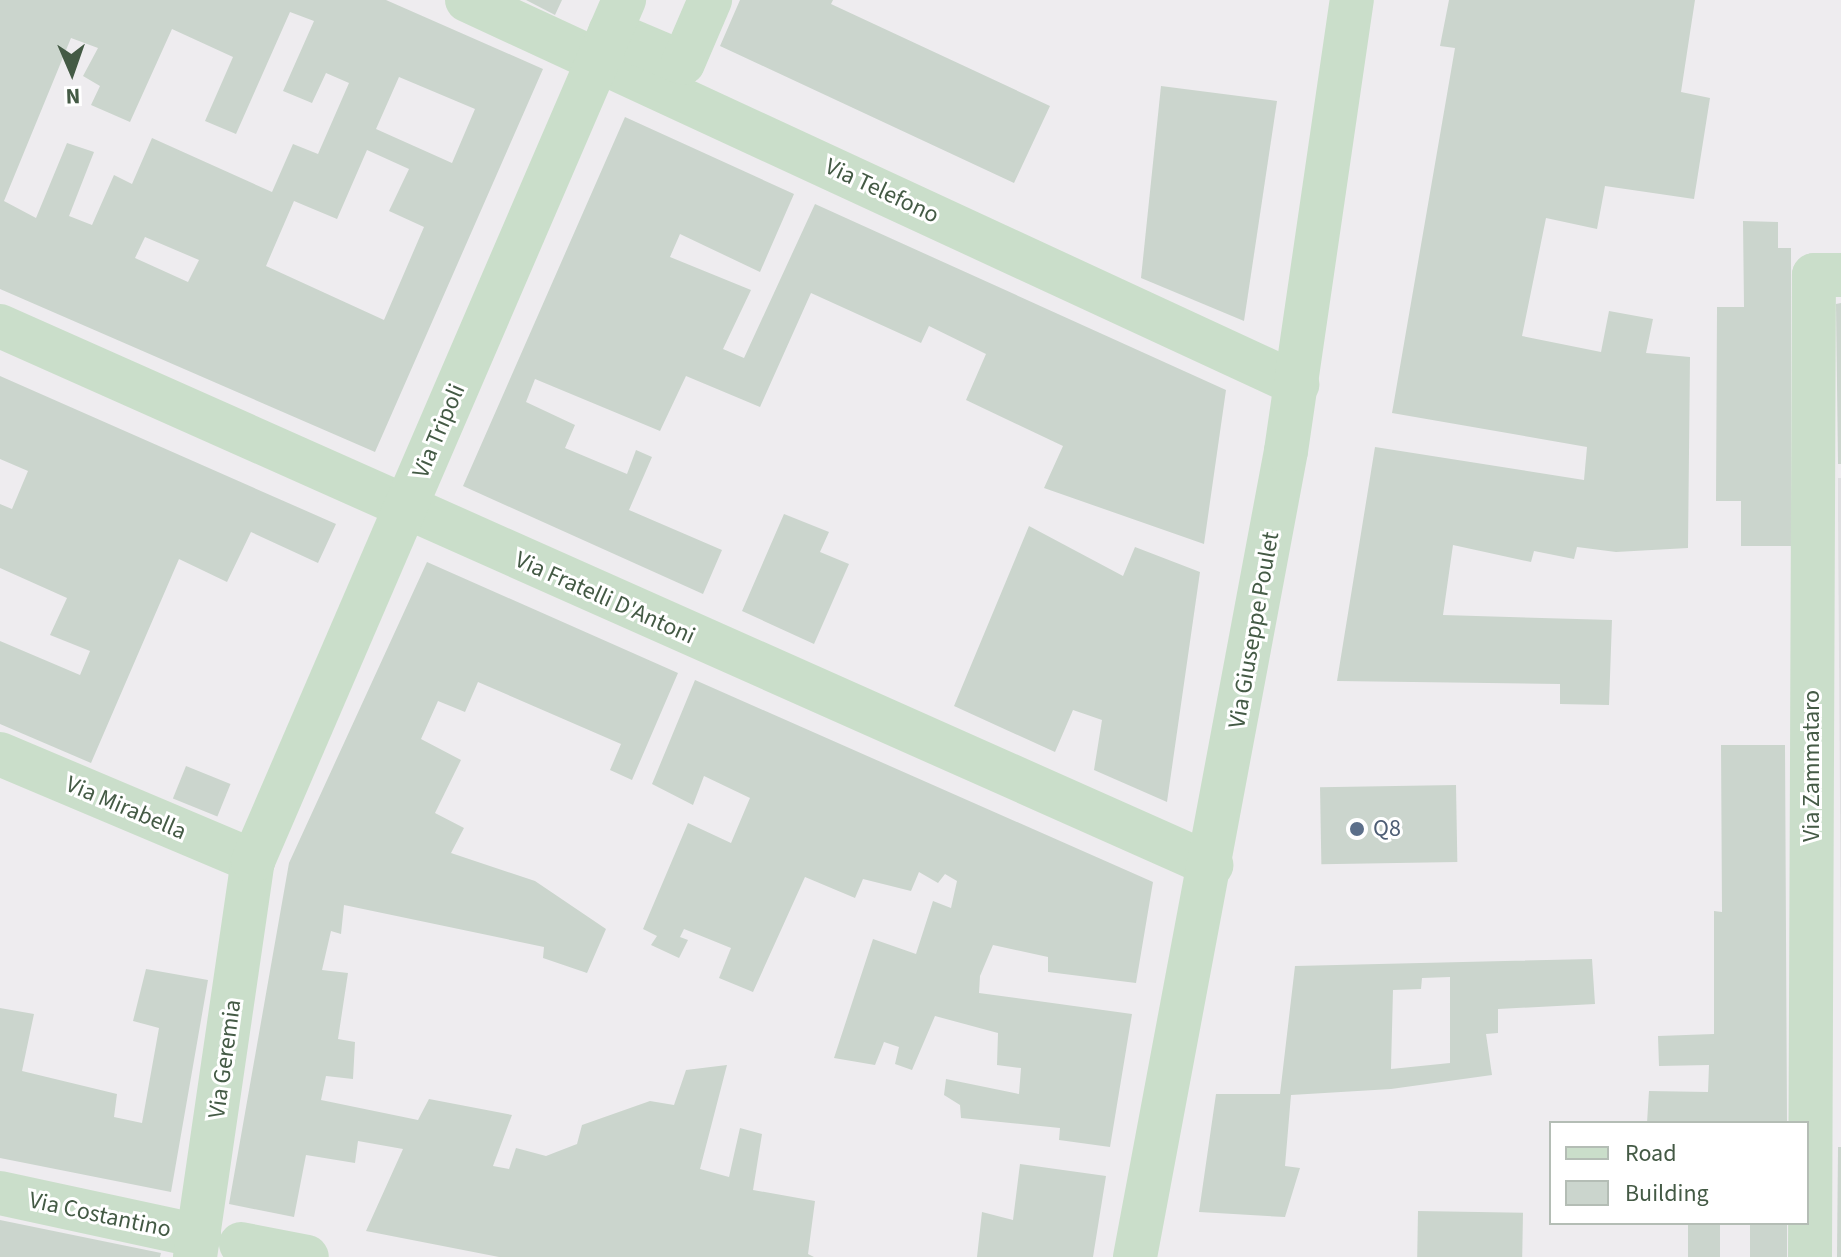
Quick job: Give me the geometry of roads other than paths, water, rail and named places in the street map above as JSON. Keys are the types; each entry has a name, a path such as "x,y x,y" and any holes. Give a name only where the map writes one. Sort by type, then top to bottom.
{"street":[{"name":"Via Telefono","path":"467,0 611,31 1297,384"},
{"path":"611,31 683,63 710,0"},
{"name":"Via Giuseppe Poulet","path":"1135,1257 1211,865 1297,384 1352,0"},
{"name":"Via Tripoli","path":"253,861 611,31"},
{"name":"Via Zammataro","path":"1810,1257 1827,275"},
{"name":"Via Fratelli D'Antoni","path":"0,326 405,509 1211,865"},
{"name":"Via Mirabella","path":"0,754 253,861"},
{"name":"Via Geremia","path":"197,1247 253,861"},
{"name":"Via Costantino","path":"0,1193 197,1247"},
{"path":"241,1244 307,1257"}],"place":[{"name":"Q8","path":"1357,829"}]}
